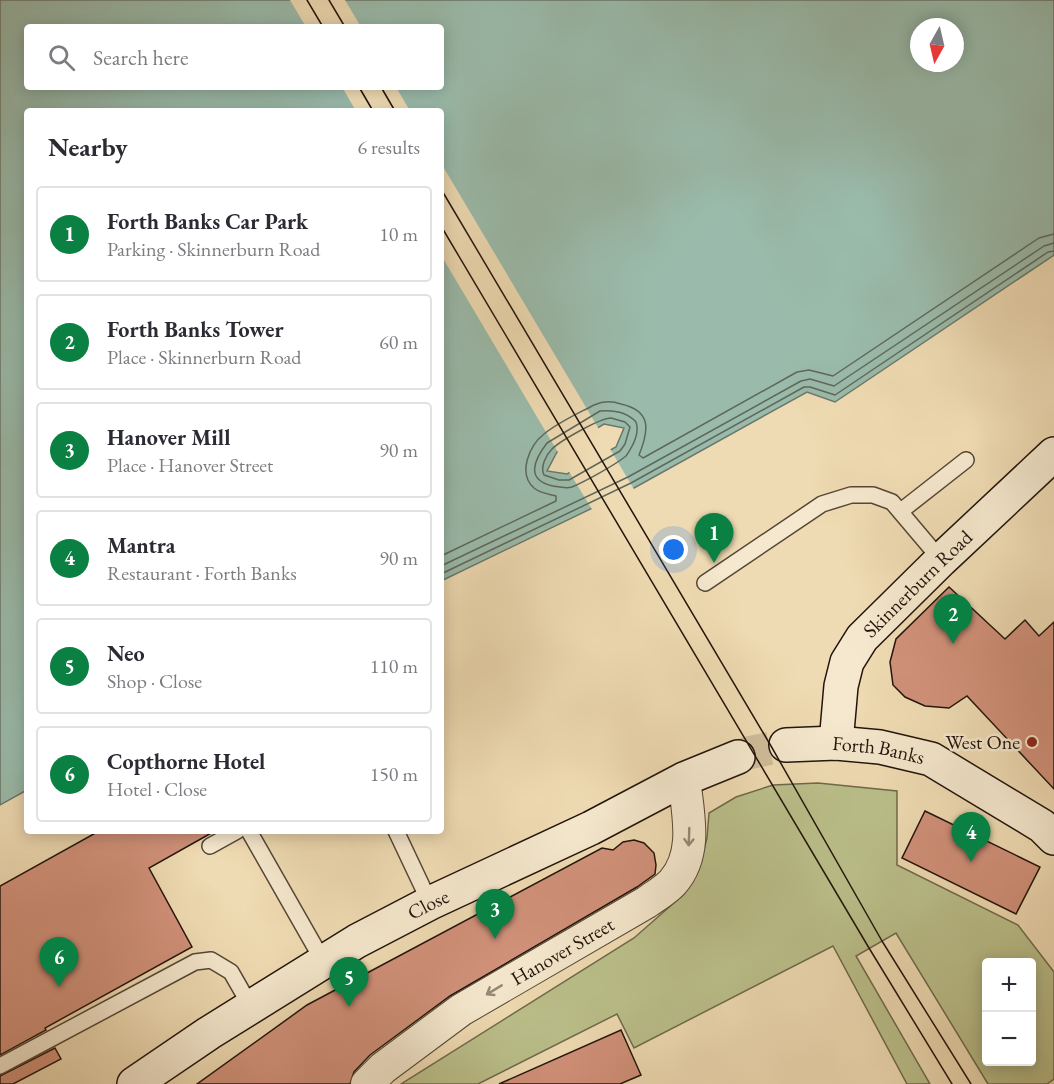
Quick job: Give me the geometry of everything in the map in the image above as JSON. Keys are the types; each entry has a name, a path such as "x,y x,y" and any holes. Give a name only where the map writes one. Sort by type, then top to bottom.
{"main road":[{"name":"Skinnerburn Road","path":"836,744 841,686 847,662 862,638 1054,454"},
{"name":"Forth Banks","path":"786,745 836,744 880,747 931,759 1042,826 1054,838"},
{"name":"Close","path":"134,1084 323,961 430,903 591,828 684,779 738,757"}],"street":[{"name":"Hanover Street","path":"367,1084 383,1068 461,1010 647,902 671,884 684,867 691,840 684,779"}],"lane":[{"path":"901,511 966,460"},
{"path":"705,583 822,504 851,495 873,495 892,502 941,560"},
{"path":"210,846 232,834"},
{"path":"251,834 323,961"},
{"path":"397,834 430,903"},
{"path":"0,1066 195,962 211,960 231,972 250,1007"}],"green space":[{"path":"818,783 897,791 897,865 1018,925 1054,972 1054,1079 1047,1084 988,1084 896,933 856,956 930,1084 907,1084 833,946 634,1048 617,1014 478,1084 401,1084 634,938 684,894 700,866 707,838 709,813 736,797 773,785"}],"water":[{"path":"0,0 1054,0 1054,255 835,402 807,392 634,488 444,580 444,108 24,108 24,792 0,805","holes":["604,424 624,428 616,447 567,474 547,471 557,452"]}],"pier":[{"path":"290,0 345,0 359,24 304,24"},
{"path":"344,90 398,90 408,108 354,108"},
{"path":"444,168 600,431 559,454 444,260"},
{"path":"609,447 635,491 593,511 568,470"}],"building":[{"path":"949,587 1005,639 1025,620 1039,636 1054,622 1054,789 967,696 949,708 925,706 905,697 893,685 890,662 896,639"},
{"path":"925,811 1040,867 1016,914 902,858"},
{"path":"94,834 210,834 149,868 192,947 0,1055 0,886"},
{"path":"634,840 644,843 654,853 655,874 637,887 450,996 370,1055 354,1072 350,1084 197,1084 307,1005 602,848 613,850 623,842"},
{"path":"621,1030 641,1075 620,1084 499,1084"},
{"path":"55,1048 61,1059 13,1084 0,1084 0,1076"}],"tunnel":[{"path":"738,757 786,745"}],"tram line":[{"path":"307,0 321,24"},
{"path":"329,0 343,24"},
{"path":"361,90 371,108"},
{"path":"383,90 393,108"},
{"path":"444,194 771,746 882,941 971,1084"},
{"path":"444,231 952,1084"}],"place":[{"name":"Forth Banks Car Park","path":"714,563"},
{"name":"Forth Banks Tower","path":"953,644"},
{"name":"West One","path":"1032,742"},
{"name":"Mantra","path":"971,862"},
{"name":"Hanover Mill","path":"495,939"},
{"name":"Copthorne Hotel","path":"59,987"},
{"name":"Neo","path":"349,1007"}]}
